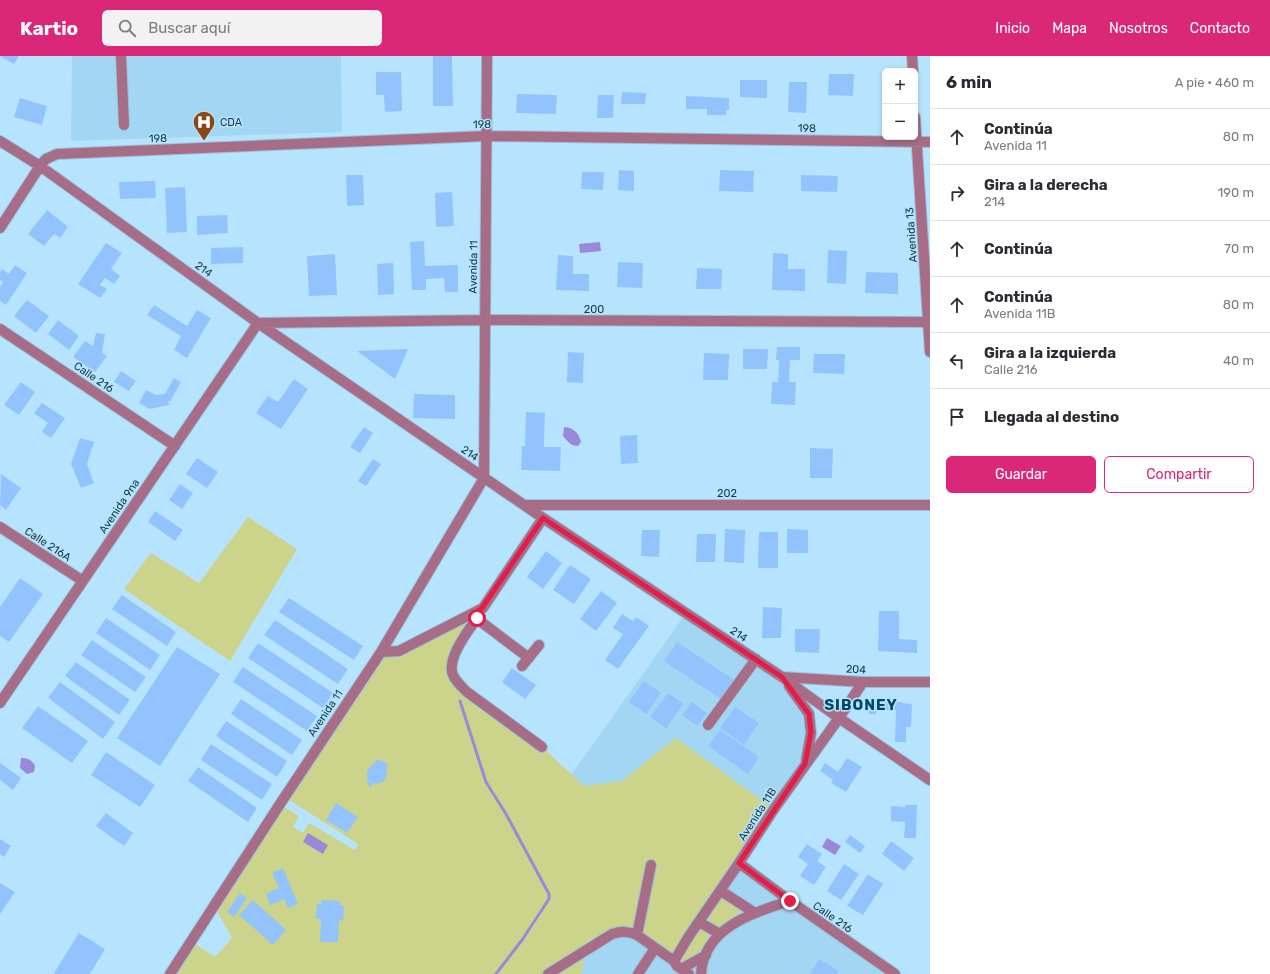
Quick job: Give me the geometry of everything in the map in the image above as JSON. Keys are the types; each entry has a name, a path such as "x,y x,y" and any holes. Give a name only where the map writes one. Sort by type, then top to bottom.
{"street":[{"path":"121,56 124,125"},
{"name":"Avenida 11","path":"170,974 381,652 484,478 487,56"},
{"path":"912,56 913,68"},
{"name":"198","path":"40,166 46,159 57,154 487,136 930,142"},
{"name":"214","path":"0,141 40,166 258,323 543,518 756,659 930,780"},
{"name":"Avenida 13","path":"916,142 930,352"},
{"path":"0,228 40,166"},
{"name":"200","path":"258,323 484,320 929,322"},
{"name":"Avenida 9na","path":"0,703 258,323"},
{"name":"Calle 216","path":"0,329 175,446"},
{"name":"202","path":"524,505 930,505"},
{"path":"542,747 467,692 457,682 451,670 457,650 474,616 482,608 543,518"},
{"name":"Calle 216A","path":"0,527 83,581"},
{"path":"381,652 399,651 474,616"},
{"path":"474,616 529,658"},
{"path":"522,666 539,645"},
{"path":"708,725 756,659"},
{"path":"782,677 809,714 811,732 805,764"},
{"name":"204","path":"782,677 863,682 930,682"},
{"name":"Avenida 11B","path":"680,970 699,922 805,764 863,682"},
{"name":"Calle 216","path":"739,863 790,901 895,974"},
{"path":"637,936 651,865"},
{"path":"721,891 755,912"},
{"path":"701,974 706,956 720,934 744,917 790,901"},
{"path":"699,922 720,934"},
{"path":"548,974 612,934 626,932 630,932 655,948 680,970 706,956"},
{"path":"638,974 655,948"}],"shaded area":[{"path":"72,56 341,56 342,132 71,141"},
{"path":"600,242 601,251 580,253 579,244"},
{"path":"564,427 570,428 577,433 581,442 578,446 571,444 563,436"},
{"path":"686,613 782,677 809,714 805,764 739,863 898,974 427,974 469,919"},
{"path":"21,758 28,759 33,762 35,766 34,772 27,774 20,768"},
{"path":"308,833 328,845 323,854 303,842"},
{"path":"827,838 841,846 835,855 822,847"}],"green space":[{"path":"248,517 297,549 230,661 124,589 151,553 199,583"},
{"path":"472,615 453,675 542,747 584,786 622,781 676,738 774,809 674,961 621,931 579,955 584,962 581,974 169,974 191,941 215,957 232,938 214,906 280,804 299,816 293,827 303,833 309,823 355,850 358,844 288,799 381,652 399,651"},
{"path":"724,896 740,907 740,911 736,918 732,921 723,925 715,926 709,920 710,913 718,900"},
{"path":"699,929 711,934 701,954 684,963 681,961 682,958"}],"building":[{"path":"0,56 19,56 14,64"},
{"path":"433,56 452,56 453,106 433,106"},
{"path":"376,72 401,72 402,111 385,112 384,95 376,95"},
{"path":"829,74 854,74 853,96 828,95"},
{"path":"740,80 767,80 767,98 740,97"},
{"path":"789,82 807,82 806,113 788,112"},
{"path":"622,92 646,93 645,104 621,104"},
{"path":"517,94 557,95 556,114 516,113"},
{"path":"598,95 614,95 613,118 597,118"},
{"path":"686,96 729,98 729,110 726,110 726,115 707,115 707,109 686,109"},
{"path":"20,98 47,106 42,125 14,117"},
{"path":"619,170 634,171 634,191 618,190"},
{"path":"720,170 754,171 753,192 719,191"},
{"path":"582,172 604,172 603,190 581,189"},
{"path":"346,175 363,175 364,205 347,206"},
{"path":"801,175 838,176 837,192 801,191"},
{"path":"155,181 156,198 120,199 119,182"},
{"path":"185,187 187,232 167,233 165,188"},
{"path":"452,192 454,226 436,227 435,193"},
{"path":"47,210 68,227 60,238 54,234 44,246 28,234"},
{"path":"227,215 228,233 197,235 197,216"},
{"path":"424,241 425,266 458,265 458,292 445,292 444,278 426,279 426,290 412,290 410,242"},
{"path":"106,243 122,253 111,269 120,276 114,284 105,278 100,285 107,289 100,298 78,284"},
{"path":"243,247 243,263 211,264 211,248"},
{"path":"828,250 847,251 846,284 827,283"},
{"path":"773,253 788,254 788,269 805,269 805,291 772,290"},
{"path":"335,254 337,295 309,296 307,256"},
{"path":"558,255 573,256 573,274 589,274 589,291 556,290"},
{"path":"618,262 643,263 642,288 617,287"},
{"path":"393,263 394,294 378,295 377,264"},
{"path":"15,265 27,273 6,305 0,301 0,287 3,282 0,280 0,272 2,269 9,274"},
{"path":"697,268 722,269 721,289 696,289"},
{"path":"866,272 898,273 898,294 865,293"},
{"path":"27,300 49,316 36,333 14,316"},
{"path":"154,305 187,326 197,310 211,318 187,358 174,350 181,336 147,315"},
{"path":"58,320 79,336 69,350 48,334"},
{"path":"96,333 105,334 102,353 107,356 95,372 73,357 85,341 93,346"},
{"path":"777,347 800,347 800,360 790,360 789,382 796,382 795,405 771,404 772,382 778,382 779,360 776,360"},
{"path":"408,349 395,379 357,351"},
{"path":"743,349 768,349 767,369 743,369"},
{"path":"568,352 584,353 583,383 567,382"},
{"path":"704,353 729,354 728,380 703,380"},
{"path":"814,354 845,354 844,374 813,373"},
{"path":"121,371 136,381 129,391 114,382"},
{"path":"174,378 181,382 170,402 168,400 169,405 150,409 139,403 146,390 156,395 165,394"},
{"path":"294,379 308,389 281,429 256,413 268,396 278,402"},
{"path":"21,382 35,392 19,415 4,405"},
{"path":"414,394 455,395 455,419 413,418"},
{"path":"42,403 65,418 51,438 42,432 48,423 34,413"},
{"path":"526,412 545,413 544,447 561,447 560,471 521,470 522,446 525,446"},
{"path":"364,427 373,433 360,453 350,447"},
{"path":"637,435 638,463 621,464 620,436"},
{"path":"80,438 94,442 87,464 94,483 81,488 71,464"},
{"path":"810,448 833,449 832,478 810,478"},
{"path":"197,458 218,472 207,488 186,474"},
{"path":"373,459 381,464 366,486 358,481"},
{"path":"1,474 21,488 6,510 0,505"},
{"path":"180,484 193,493 182,509 169,500"},
{"path":"155,511 183,530 175,541 148,522"},
{"path":"725,529 745,530 744,563 724,562"},
{"path":"787,529 808,530 808,553 787,553"},
{"path":"642,530 660,530 659,557 641,556"},
{"path":"759,532 778,532 778,568 758,568"},
{"path":"697,534 716,534 715,562 696,562"},
{"path":"546,551 562,563 543,589 527,577"},
{"path":"570,565 591,579 574,604 553,590"},
{"path":"20,578 43,594 9,642 0,636 0,607"},
{"path":"601,591 617,603 596,631 580,619"},
{"path":"122,595 176,632 167,646 112,609"},
{"path":"289,598 363,646 354,660 279,612"},
{"path":"763,607 782,608 781,638 762,638"},
{"path":"879,611 899,611 899,639 917,640 917,653 878,651"},
{"path":"622,614 633,621 636,617 649,626 618,669 605,660 623,634 613,628"},
{"path":"106,618 160,655 150,670 96,633"},
{"path":"275,620 348,669 338,684 264,635"},
{"path":"795,629 820,629 819,653 795,652"},
{"path":"92,640 146,677 135,692 81,655"},
{"path":"677,642 734,680 721,699 664,661"},
{"path":"258,643 333,693 323,708 248,658"},
{"path":"177,647 220,674 160,766 117,738"},
{"path":"76,662 130,700 119,715 65,676"},
{"path":"243,667 317,716 307,731 233,682"},
{"path":"512,668 536,685 525,699 502,682"},
{"path":"644,681 661,693 646,714 629,702"},
{"path":"60,682 115,722 103,739 48,698"},
{"path":"668,693 683,704 666,728 650,717"},
{"path":"241,699 302,740 292,755 231,714"},
{"path":"869,701 902,702 912,704 911,727 906,727 906,742 895,742 896,710 876,710 876,714 869,714"},
{"path":"692,702 707,713 697,726 682,715"},
{"path":"38,706 88,741 72,763 22,728"},
{"path":"735,707 759,723 744,745 720,728"},
{"path":"226,721 287,761 277,777 216,736"},
{"path":"720,730 759,757 748,774 708,746"},
{"path":"211,744 272,784 262,800 201,760"},
{"path":"106,752 155,785 140,807 91,775"},
{"path":"847,758 862,767 846,792 831,783 833,780 820,771 825,763 838,772"},
{"path":"377,759 388,764 386,769 387,776 384,781 378,784 373,783 371,787 367,784 369,781 367,778 367,771"},
{"path":"0,763 21,778 13,790 0,780"},
{"path":"198,767 257,808 248,822 188,781"},
{"path":"336,803 358,817 347,833 326,820"},
{"path":"905,805 917,805 916,838 904,838 905,822 891,821 891,806 905,807"},
{"path":"106,813 133,833 124,846 96,826"},
{"path":"850,835 865,846 860,853 845,842"},
{"path":"0,839 11,846 4,857 0,854"},
{"path":"891,841 914,858 904,871 882,854"},
{"path":"807,844 822,854 817,861 826,867 814,885 800,876 808,864 798,857"},
{"path":"844,864 859,874 841,900 827,891"},
{"path":"283,868 298,904 288,908 284,899 270,905 266,894 279,888 272,873"},
{"path":"868,874 883,884 863,915 847,906"},
{"path":"0,883 15,892 0,914"},
{"path":"240,893 247,898 234,917 227,912"},
{"path":"253,900 286,930 273,945 239,915"},
{"path":"322,900 340,901 340,905 344,906 343,921 339,920 338,942 320,942 321,919 316,919 317,904 321,904"},
{"path":"79,933 105,949 90,974 54,973"},
{"path":"819,959 839,971 837,974 810,974"}],"waterway":[{"path":"460,701 486,782 506,814 549,894 549,899 522,940 496,974"}],"place":[{"name":"CDA","path":"204,142"}],"district":[{"name":"SIBONEY","path":"861,705"}],"route":[{"path":"477,618 472,615 482,608 543,518 782,677 800,699 809,714 811,732 805,764 739,863 790,901"}]}
